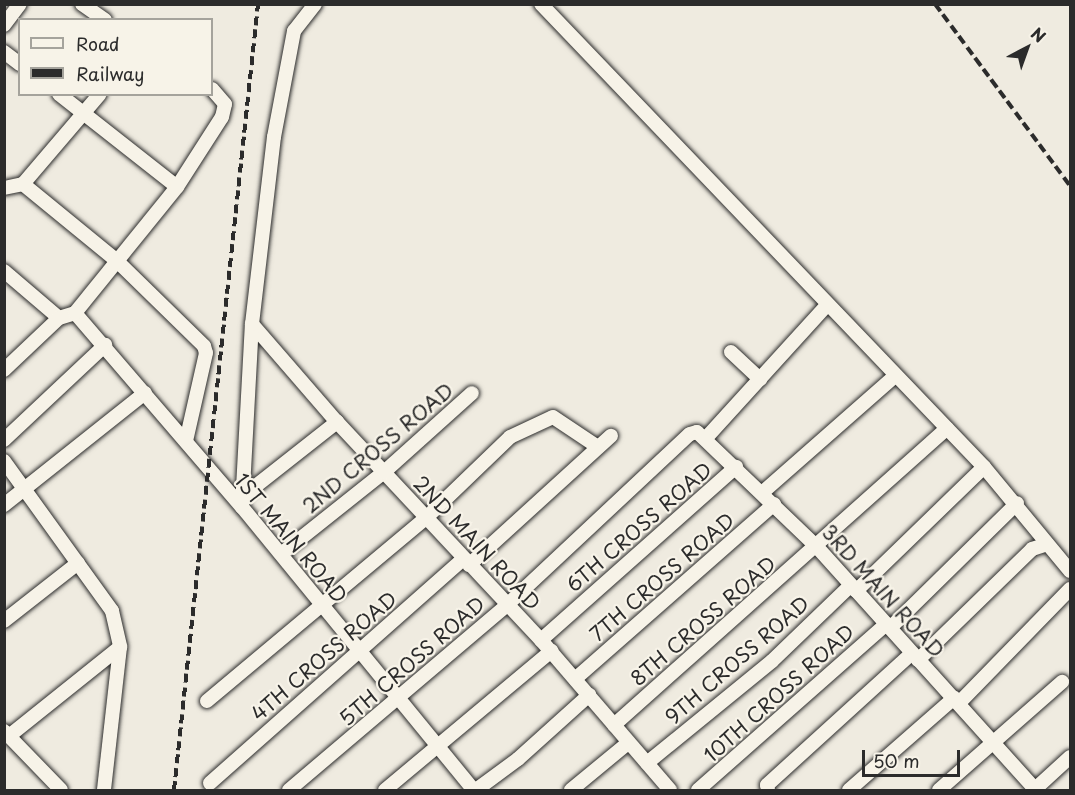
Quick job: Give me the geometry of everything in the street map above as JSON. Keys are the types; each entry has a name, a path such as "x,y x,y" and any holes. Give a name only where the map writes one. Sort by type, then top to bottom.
{"street":[{"path":"4,25 20,4"},
{"path":"82,4 102,18"},
{"path":"243,501 252,324 286,60 294,31 315,4"},
{"path":"541,4 984,467 1017,503 1047,544 1071,571"},
{"path":"4,52 18,62"},
{"path":"4,370 59,318 75,313 177,187 222,117 225,104 213,90"},
{"path":"62,96 177,187"},
{"path":"4,188 23,184 98,96"},
{"path":"23,184 116,260 204,346 206,353 186,441"},
{"path":"4,272 59,318"},
{"path":"706,438 827,305"},
{"name":"1ST MAIN ROAD","path":"75,313 186,441 243,501 320,603 475,790"},
{"name":"2ND MAIN ROAD","path":"252,324 337,422 551,651 647,763 666,789"},
{"path":"4,440 105,345"},
{"path":"731,352 760,379"},
{"path":"763,492 895,376"},
{"path":"4,505 145,393"},
{"name":"2ND CROSS ROAD","path":"281,554 384,472 472,393"},
{"path":"207,701 320,603 428,517 510,437 553,417 598,447"},
{"path":"243,501 337,422"},
{"name":"8TH CROSS ROAD","path":"614,725 817,547 947,429"},
{"name":"3RD MAIN ROAD","path":"690,434 697,432 706,438 817,547 1035,790"},
{"name":"5TH CROSS ROAD","path":"288,790 400,699 507,605 690,434"},
{"name":"4TH CROSS ROAD","path":"210,783 359,651 611,436"},
{"path":"4,461 112,611 120,647 104,790"},
{"name":"6TH CROSS ROAD","path":"541,640 736,467"},
{"name":"9TH CROSS ROAD","path":"647,763 772,662 910,538 984,467"},
{"name":"10TH CROSS ROAD","path":"698,790 888,626 1017,503"},
{"name":"7TH CROSS ROAD","path":"575,679 774,504"},
{"path":"768,790 767,785 807,748 915,657 999,582 1032,549 1047,544"},
{"path":"4,621 78,563"},
{"path":"849,790 956,701 1071,589"},
{"path":"61,790 7,734 120,647"},
{"path":"385,790 551,651"},
{"path":"939,790 1062,682"},
{"path":"475,790 518,759 589,695"},
{"path":"571,790 628,742"},
{"path":"1035,790 1071,757"}],"railway":[{"path":"174,790 258,4"},
{"path":"935,4 1070,186"}]}
